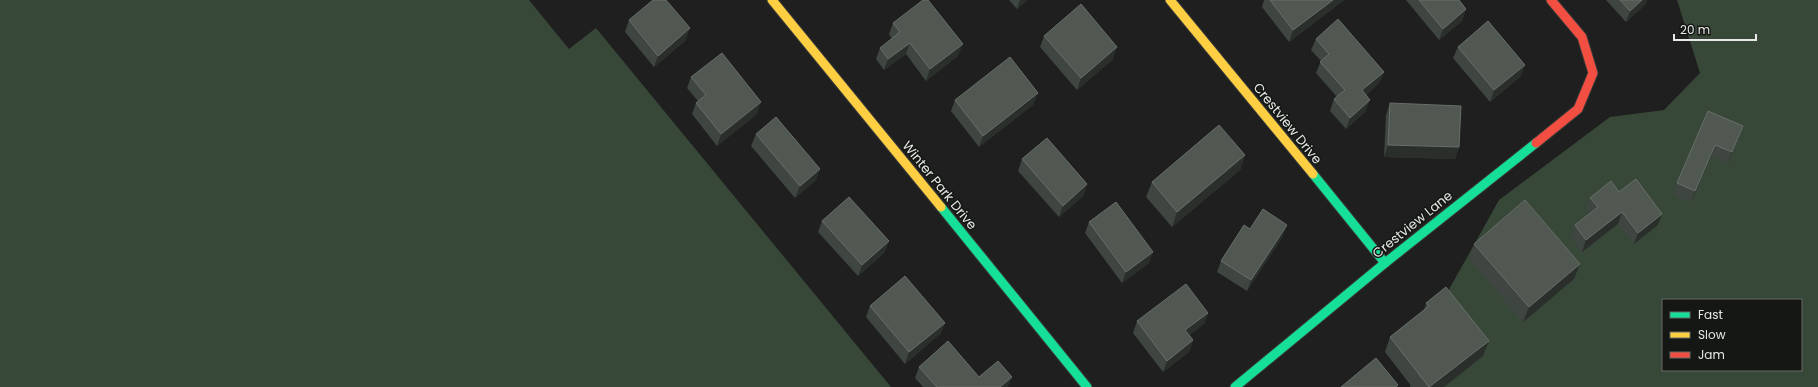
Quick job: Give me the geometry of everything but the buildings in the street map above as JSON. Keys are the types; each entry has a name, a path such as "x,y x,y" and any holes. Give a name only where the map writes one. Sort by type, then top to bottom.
{"street":[{"name":"Winter Park Drive","path":"772,0 1087,387"},
{"name":"Crestview Drive","path":"1170,0 1384,263"},
{"name":"Crestview Lane","path":"1234,387 1384,263 1578,109 1593,73 1582,37 1551,0"}],"green space":[{"path":"0,0 529,0 569,49 596,28 891,387 0,387"},
{"path":"1677,0 1818,0 1818,387 1410,387 1423,336 1499,200 1610,117 1664,110 1700,73"}],"traffic: fast":[{"path":"1235,387 1385,263 1536,143"},
{"path":"1313,174 1385,263"},
{"path":"941,207 1087,387"}],"traffic: slow":[{"path":"772,0 941,207"},
{"path":"1170,0 1313,174"}],"traffic: jam":[{"path":"1536,143 1578,109 1593,73 1582,37 1551,0"}]}
